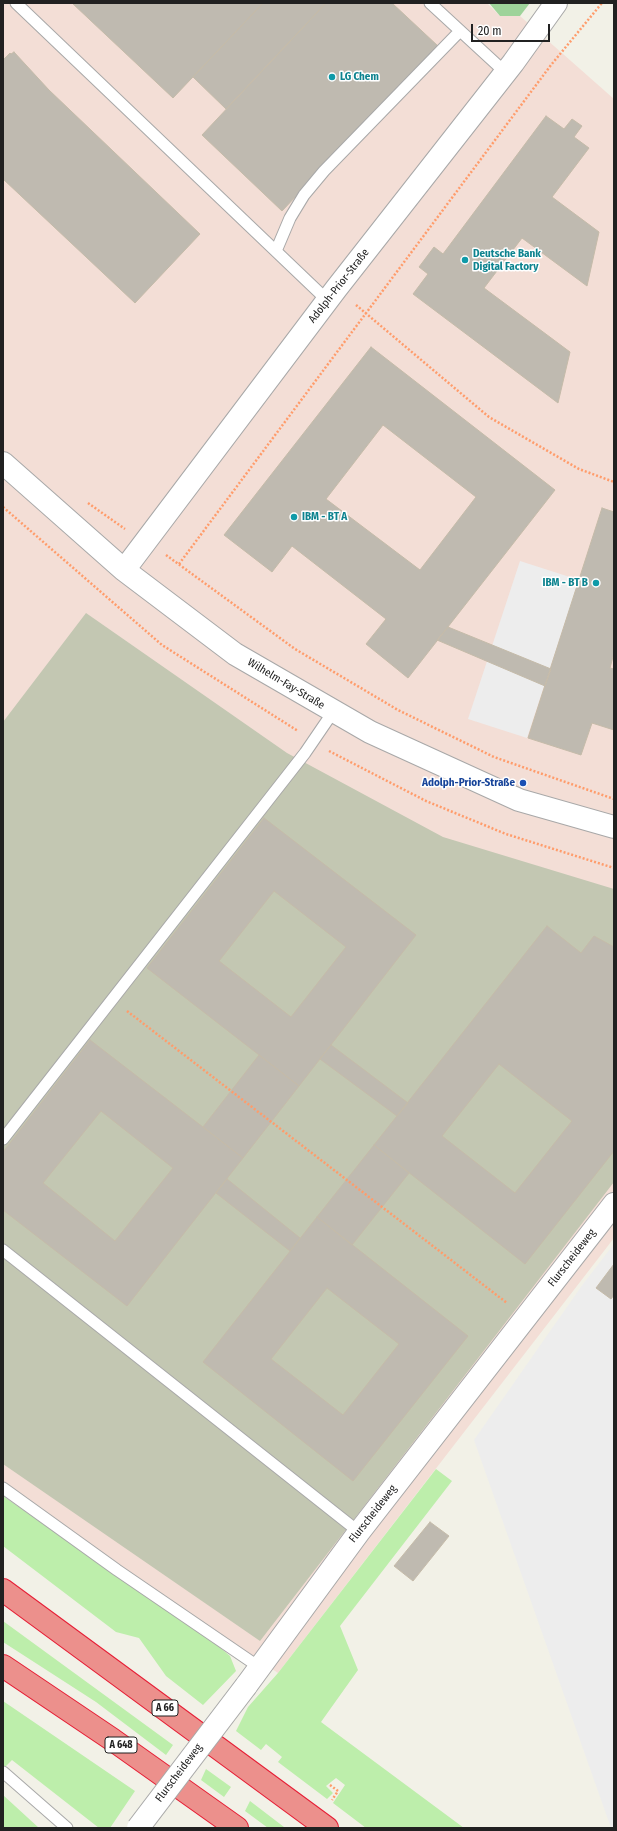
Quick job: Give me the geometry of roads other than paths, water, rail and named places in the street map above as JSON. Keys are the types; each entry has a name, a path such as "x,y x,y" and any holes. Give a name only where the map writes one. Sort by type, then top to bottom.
{"highway":[{"name":"A 66","path":"3,1590 327,1828"},
{"name":"A 648","path":"3,1666 113,1740 237,1828"}],"street":[{"name":"Adolph-Prior-Straße","path":"124,570 331,294 506,73 556,3"},
{"name":"Wilhelm-Fay-Straße","path":"3,463 124,570 235,654 370,732 519,800 614,827"},
{"name":"Flurscheideweg","path":"138,1828 246,1686 359,1532 614,1206"}],"lane":[{"path":"16,3 276,251 331,294"},
{"path":"430,3 506,73"},
{"path":"276,251 290,218 304,195 324,171 460,31"},
{"path":"3,1139 306,753 333,712"},
{"path":"3,1250 359,1532"},
{"path":"3,1488 259,1667"},
{"path":"3,1772 67,1828"}],"place":[{"name":"LG Chem","path":"332,77"},
{"name":"Deutsche Bank Digital Factory","path":"465,260"},
{"name":"IBM - BT A","path":"294,517"},
{"name":"IBM - BT B","path":"596,583"},
{"name":"Adolph-Prior-Straße","path":"523,783"}]}
